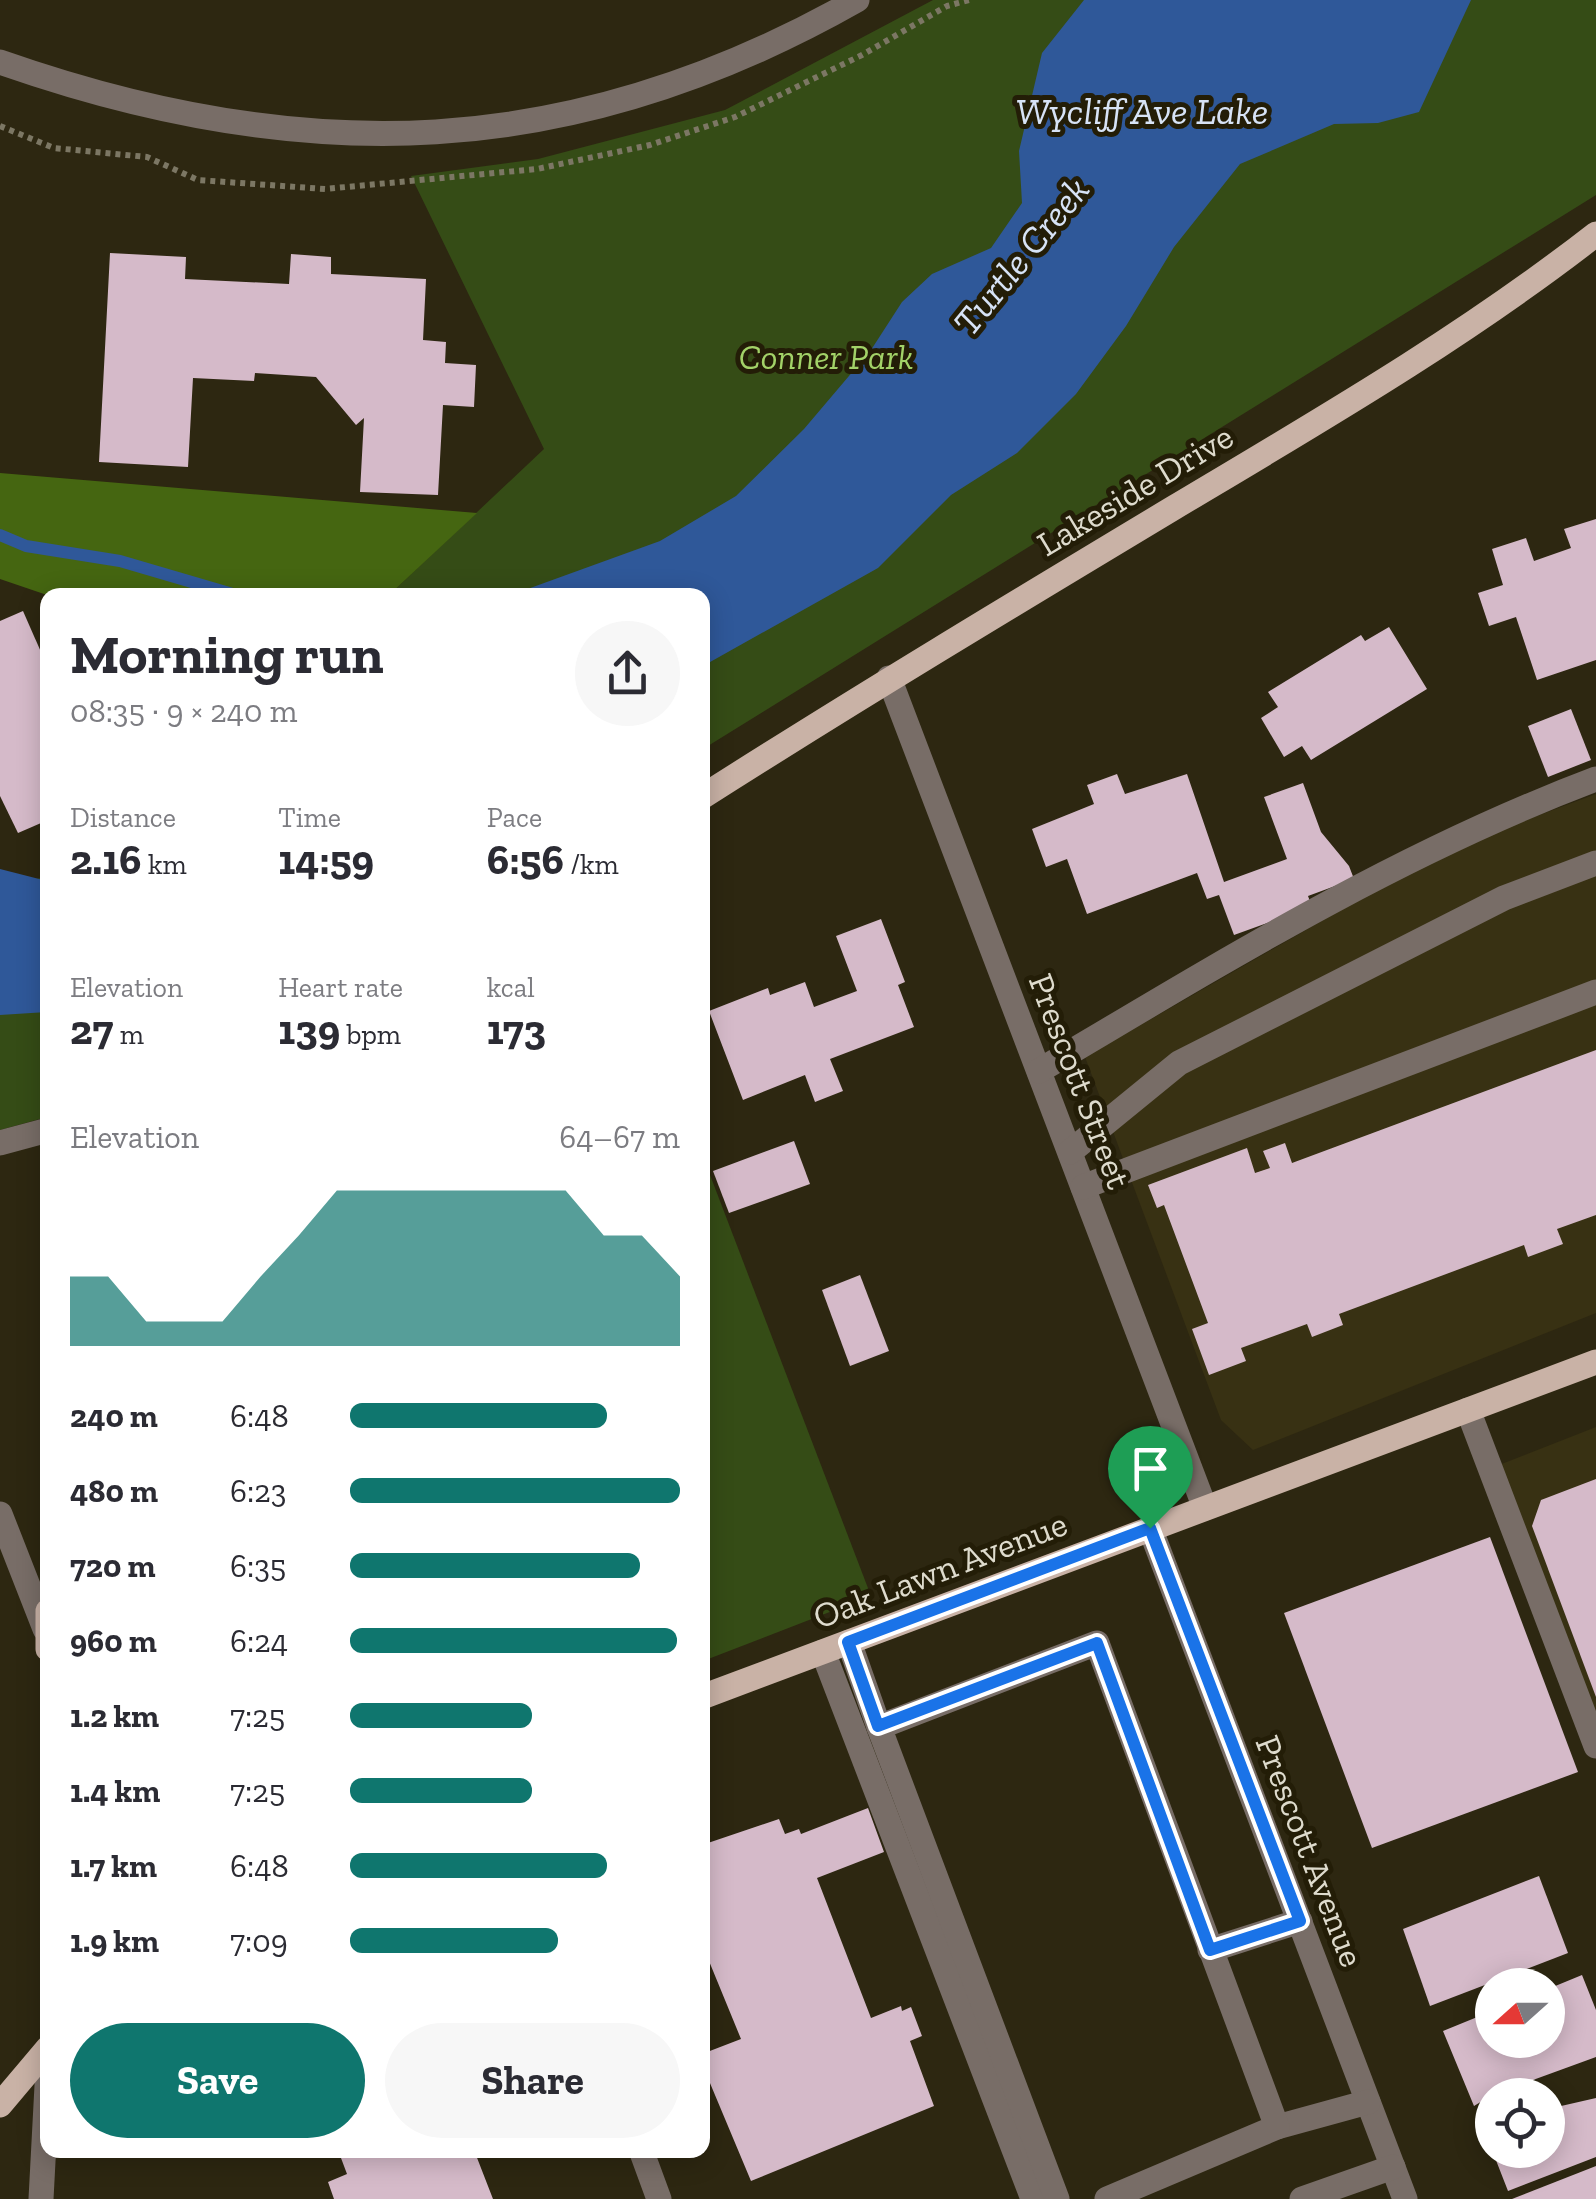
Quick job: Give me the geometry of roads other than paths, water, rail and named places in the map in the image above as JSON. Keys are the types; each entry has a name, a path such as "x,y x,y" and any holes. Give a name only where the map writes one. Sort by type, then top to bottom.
{"main road":[{"name":"Lakeside Drive","path":"710,792 889,678 1332,413 1455,334 1596,234"},
{"name":"Oak Lawn Avenue","path":"710,1694 1596,1362"},
{"path":"0,2105 40,2058"}],"street":[{"path":"0,62 218,123 313,134 400,135 588,112 687,81 764,50 857,0"},
{"name":"Prescott Street","path":"889,678 1205,1508"},
{"path":"1039,1071 1267,936 1501,815 1596,780"},
{"path":"1070,1152 1179,1063 1504,898 1596,863"},
{"path":"1083,1187 1596,992"},
{"path":"0,1144 40,1132"},
{"path":"1468,1410 1594,1734"},
{"path":"0,1514 40,1614"},
{"name":"Prescott Avenue","path":"1150,1528 1405,2199"},
{"path":"848,1642 1057,2199"},
{"path":"878,1726 1097,1643 1278,2127"},
{"path":"823,1652 1033,2199"},
{"path":"1210,1950 1300,1921"},
{"path":"1106,2199 1278,2127 1368,2102"},
{"path":"41,2199 43,2158"},
{"path":"644,2158 659,2199"},
{"path":"1302,2199 1392,2167"}],"water":[{"name":"Wycliff Ave Lake","path":"1084,0 1471,0 1419,112 1378,123 1334,124 1240,164 1174,247 1126,326 1076,394 1017,453 951,495 878,568 710,662 710,588 530,588 660,541 736,496 804,429 871,350 902,302 932,274 991,248 1022,203 1019,151 1042,53"},
{"path":"0,869 40,879 40,1012 0,1015"}],"waterway":[{"path":"0,535 26,546 120,561 212,588"}],"water label":[{"name":"Turtle Creek","path":"1021,256"}],"park label":[{"name":"Conner Park","path":"826,357"}]}
